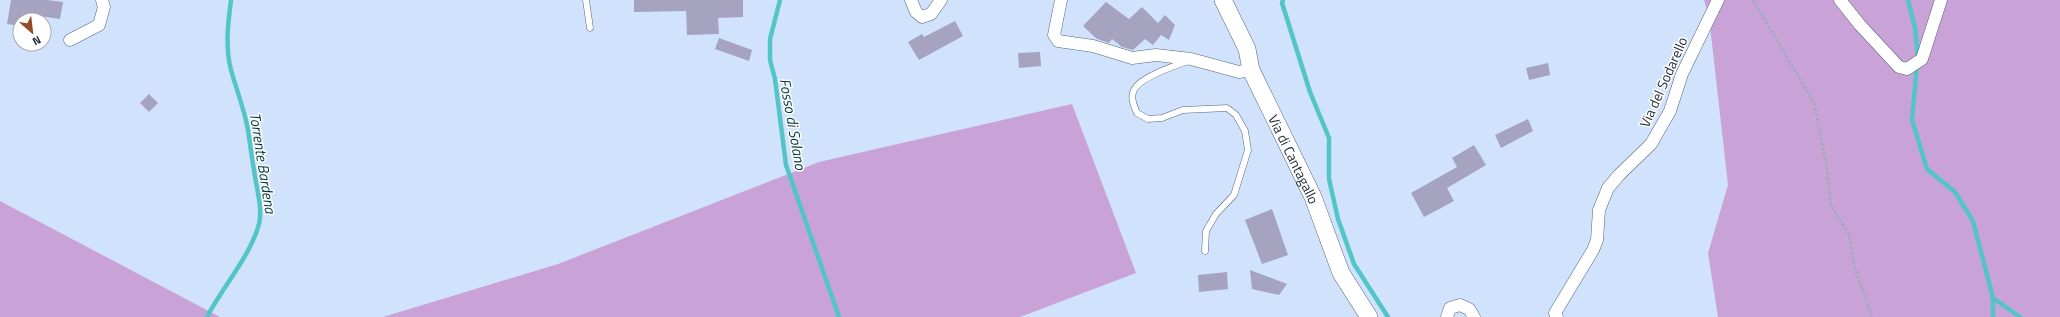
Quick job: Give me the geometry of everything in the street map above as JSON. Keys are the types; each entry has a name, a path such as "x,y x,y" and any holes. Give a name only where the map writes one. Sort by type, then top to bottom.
{"street":[{"path":"70,40 99,25 104,7 102,0"},
{"path":"911,0 916,12 922,17 931,14 941,0"},
{"path":"1061,0 1054,35 1058,41 1093,46 1132,58 1156,55 1191,59 1239,72 1251,70"},
{"name":"Via di Cantagallo","path":"1223,0 1246,50 1251,70 1312,197 1341,273 1369,317"},
{"name":"Via del Sodarello","path":"1557,317 1555,313 1593,250 1597,240 1598,210 1608,188 1619,175 1651,144 1670,111 1682,74 1718,0"},
{"path":"1840,0 1860,25 1899,67 1907,69 1922,59 1941,0"},
{"path":"1447,317 1450,308 1460,305 1469,309 1474,317"}],"lane":[{"path":"586,0 590,28"},
{"path":"1191,59 1139,83 1133,91 1133,102 1137,113 1148,118 1162,118 1183,110 1227,108 1236,115 1245,131 1248,150 1234,194 1216,214 1206,232 1205,251"}],"path":[{"path":"1753,0 1814,104 1827,168 1831,206 1849,234 1854,264 1872,317"}],"shaded area":[{"path":"1704,0 2060,0 2060,317 1718,317 1708,253 1728,185 1709,17"},
{"path":"1072,104 1136,273 1020,317 383,317 558,264 819,162"},
{"path":"0,201 220,317 0,317"}],"building":[{"path":"11,0 47,0 63,2 60,19 52,18 52,12 12,12 12,25 7,24"},
{"path":"634,0 743,0 743,17 718,18 719,34 687,35 686,11 634,12"},
{"path":"1106,2 1129,19 1142,7 1158,23 1165,15 1175,25 1169,40 1161,35 1153,45 1145,39 1133,50 1122,47 1112,39 1109,43 1097,39 1083,26"},
{"path":"955,21 963,36 919,60 908,42 922,34 924,37"},
{"path":"719,38 752,50 749,61 715,49"},
{"path":"1040,52 1041,66 1019,68 1018,53"},
{"path":"1548,63 1550,75 1529,80 1526,68"},
{"path":"149,94 158,103 149,112 140,103"},
{"path":"1528,119 1533,131 1501,148 1495,135"},
{"path":"1474,145 1486,165 1447,188 1454,201 1424,217 1411,193 1457,167 1452,158"},
{"path":"1272,209 1288,255 1262,264 1245,220"},
{"path":"1250,270 1287,284 1279,295 1252,289"},
{"path":"1227,272 1228,289 1199,292 1198,275"}],"waterway":[{"name":"Torrente Bardena","path":"207,317 250,248 260,218 259,197 247,125 229,61 228,35 231,0"},
{"name":"Fosso di Solano","path":"780,0 770,39 770,60 775,79 786,165 839,317"},
{"path":"1283,0 1282,3 1310,92 1329,138 1329,179 1338,219 1354,264 1388,317"},
{"path":"1908,0 1915,28 1918,57"},
{"path":"1917,64 1912,120 1927,169 1955,192 1973,221 1993,298 2020,317"},
{"path":"1993,298 1993,317"}]}
